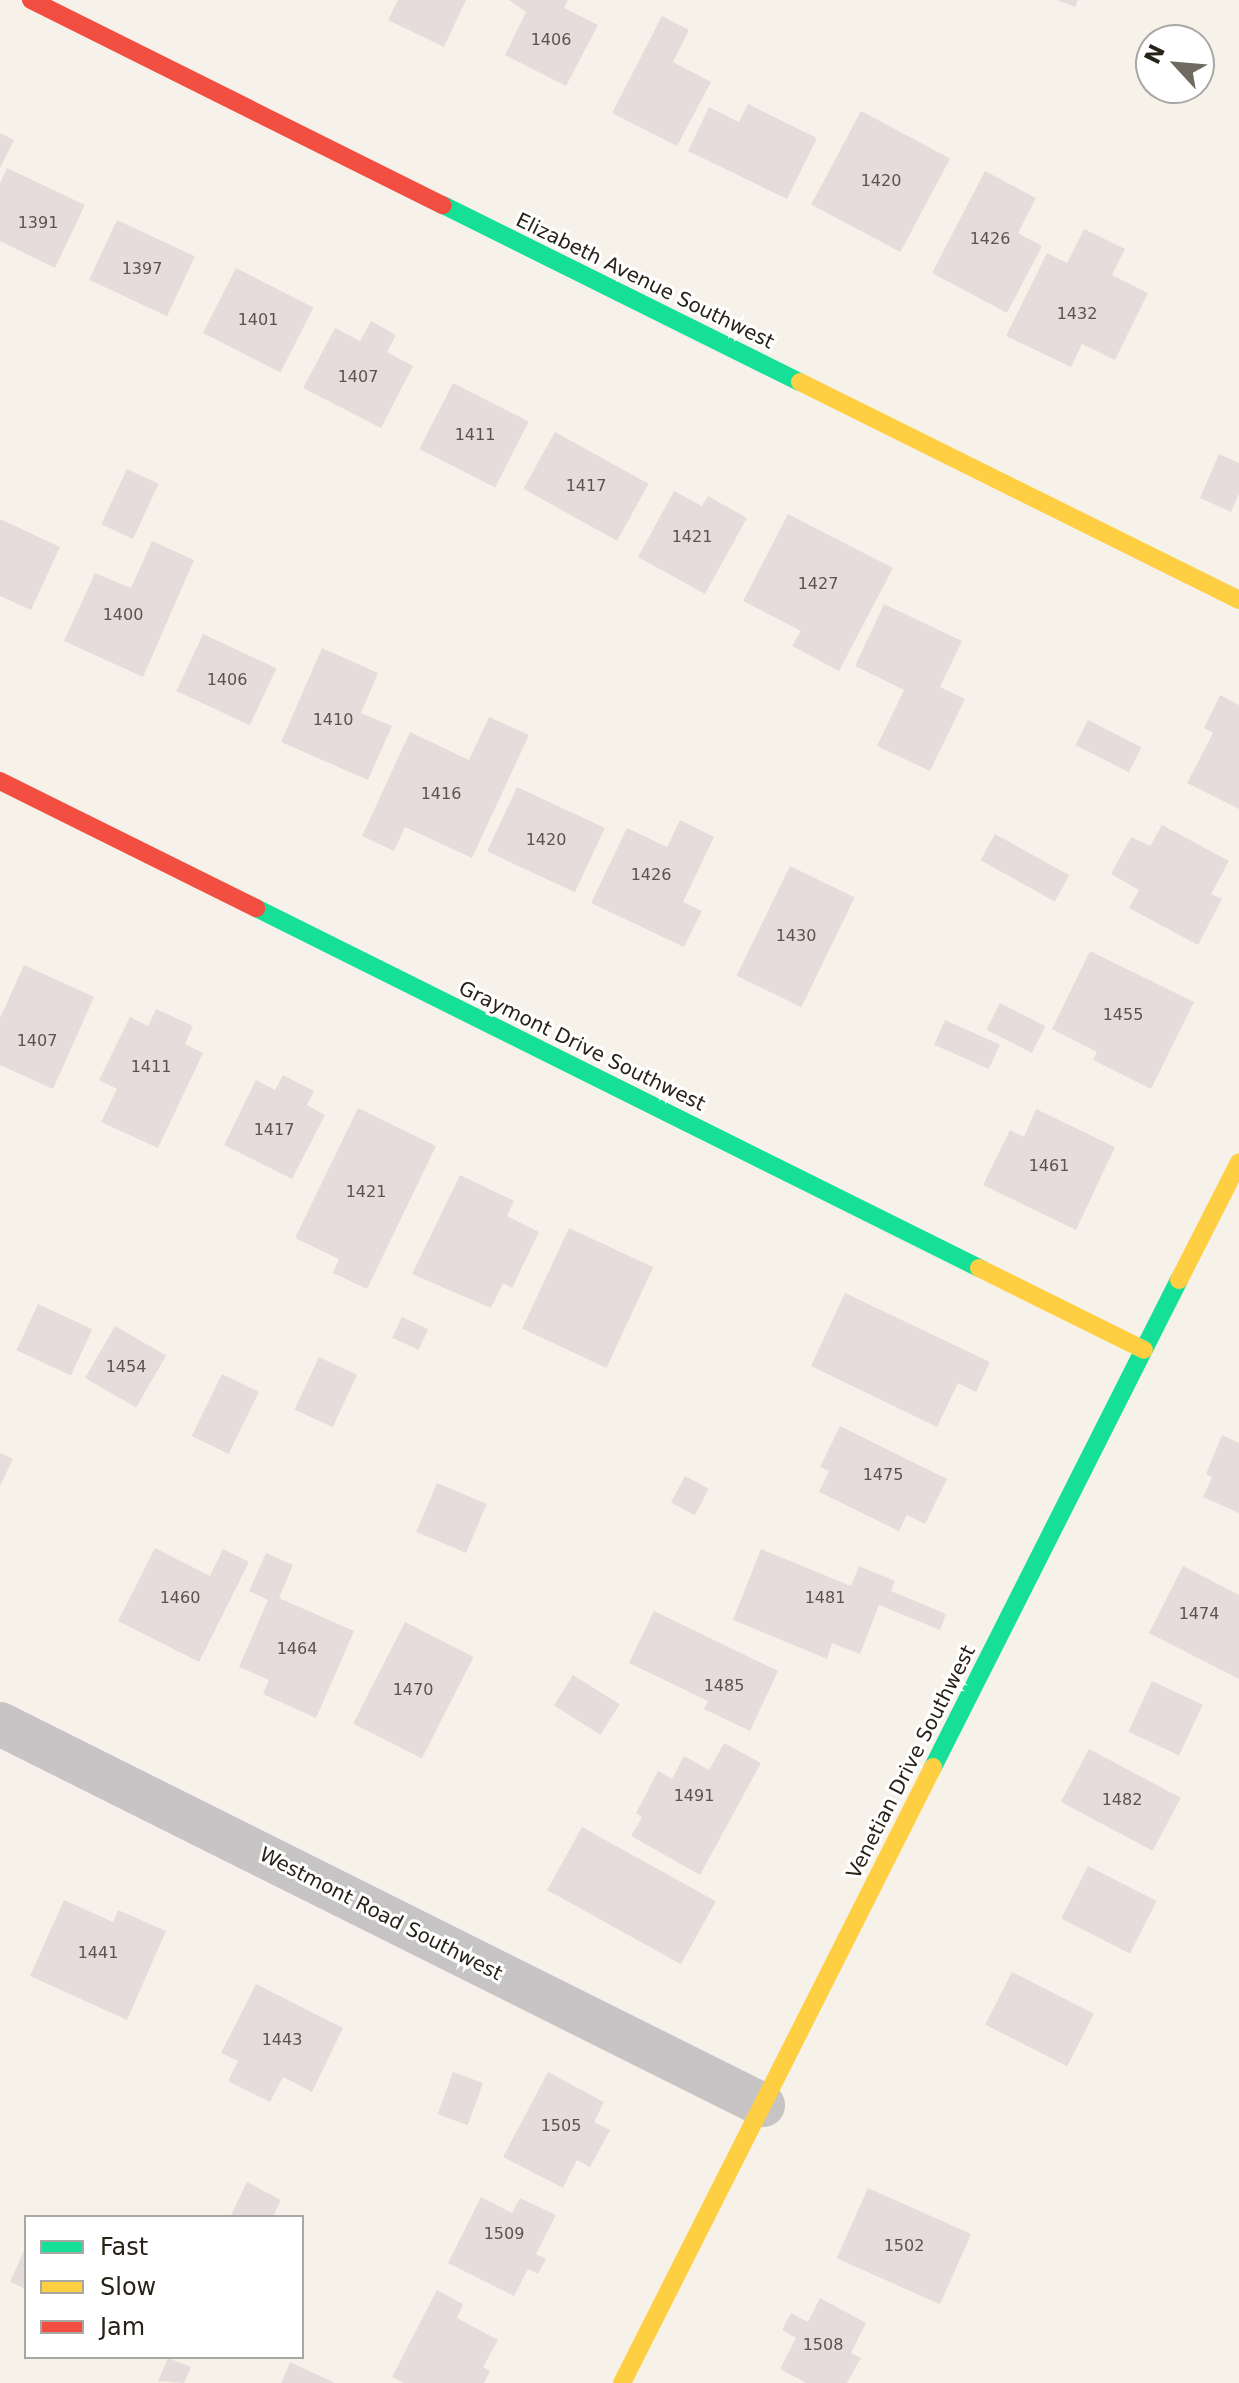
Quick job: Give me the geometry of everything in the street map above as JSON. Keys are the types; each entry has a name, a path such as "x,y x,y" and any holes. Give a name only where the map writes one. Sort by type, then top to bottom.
{"street":[{"name":"Elizabeth Avenue Southwest","path":"31,0 1239,600"},
{"name":"Graymont Drive Southwest","path":"0,781 1144,1350"},
{"name":"Venetian Drive Southwest","path":"622,2383 1239,1162"},
{"name":"Westmont Road Southwest","path":"0,1724 763,2105"}],"building":[{"path":"398,0 466,0 444,47 388,20"},
{"path":"509,0 568,0 564,8 598,25 566,86 505,55 526,12"},
{"path":"1057,0 1078,0 1075,7"},
{"path":"662,16 689,30 673,62 711,82 677,146 612,113"},
{"path":"748,104 817,138 787,199 688,151 709,107 739,122"},
{"path":"861,111 950,158 900,252 811,205"},
{"path":"0,133 14,140 0,168"},
{"path":"7,168 85,205 55,268 0,241 0,183"},
{"path":"985,171 1036,198 1018,233 1042,246 1007,313 932,273"},
{"path":"117,220 195,256 167,316 89,280"},
{"path":"1084,229 1125,249 1112,275 1148,293 1115,360 1082,344 1071,367 1006,336 1047,253 1067,263"},
{"path":"236,268 314,307 280,373 203,333"},
{"path":"371,321 396,335 387,352 413,366 381,428 303,388 335,328 360,341"},
{"path":"453,383 529,422 495,488 419,449"},
{"path":"555,432 649,484 617,541 523,489"},
{"path":"1219,454 1239,463 1239,494 1231,512 1200,498"},
{"path":"127,469 159,484 133,539 101,524"},
{"path":"674,491 702,506 708,496 747,518 705,594 638,557"},
{"path":"788,514 893,568 839,671 792,646 801,631 743,601"},
{"path":"0,519 60,547 31,610 0,596"},
{"path":"152,541 194,560 143,677 64,641 95,573 131,588"},
{"path":"884,604 962,641 940,687 965,699 930,771 877,746 904,690 855,666"},
{"path":"203,634 276,668 250,725 176,691"},
{"path":"322,648 378,673 361,713 392,726 368,780 281,742"},
{"path":"1220,695 1239,705 1239,809 1187,783 1213,733 1204,728"},
{"path":"489,717 529,735 472,858 405,827 394,851 362,836 410,732 469,760"},
{"path":"1088,720 1141,747 1129,772 1075,745"},
{"path":"517,787 605,828 575,892 487,851"},
{"path":"680,820 714,837 683,902 702,911 684,947 591,903 627,828 667,847"},
{"path":"1162,825 1229,861 1211,894 1222,899 1198,945 1129,908 1139,890 1111,874 1131,837 1150,846"},
{"path":"995,834 1069,875 1055,901 980,860"},
{"path":"790,866 855,898 801,1007 737,976"},
{"path":"1090,951 1194,1002 1151,1089 1093,1060 1097,1052 1052,1029"},
{"path":"24,965 94,997 53,1089 0,1065 0,1018"},
{"path":"1000,1003 1045,1026 1032,1053 986,1030"},
{"path":"156,1009 193,1026 185,1044 203,1053 158,1148 101,1122 117,1089 99,1080 130,1017 148,1026"},
{"path":"945,1020 1000,1044 989,1069 934,1045"},
{"path":"283,1075 314,1091 307,1105 325,1115 292,1179 224,1145 256,1080 275,1090"},
{"path":"358,1108 436,1146 367,1289 333,1273 339,1259 295,1238"},
{"path":"1036,1109 1115,1147 1076,1230 983,1185 1010,1130 1024,1137"},
{"path":"460,1175 514,1201 507,1216 539,1232 512,1288 503,1283 491,1308 412,1274"},
{"path":"569,1228 653,1267 606,1368 522,1329"},
{"path":"845,1293 990,1362 976,1392 958,1383 937,1427 811,1366"},
{"path":"38,1304 92,1329 71,1376 16,1350"},
{"path":"402,1317 428,1329 419,1350 392,1338"},
{"path":"115,1326 166,1356 136,1407 85,1378"},
{"path":"319,1357 357,1375 333,1427 294,1410"},
{"path":"222,1374 259,1392 229,1454 192,1436"},
{"path":"840,1426 947,1479 925,1524 907,1515 899,1531 819,1492 829,1471 820,1467"},
{"path":"1222,1435 1239,1443 1239,1513 1203,1497 1212,1477 1206,1474"},
{"path":"0,1453 13,1459 0,1486"},
{"path":"685,1476 709,1489 695,1515 671,1502"},
{"path":"437,1483 487,1504 466,1553 416,1532"},
{"path":"155,1548 210,1576 223,1549 249,1562 199,1662 118,1621"},
{"path":"761,1549 851,1586 859,1566 895,1581 891,1591 946,1614 940,1630 879,1605 860,1654 832,1643 827,1659 733,1620"},
{"path":"266,1553 293,1565 279,1598 354,1631 316,1718 263,1694 269,1680 239,1667 268,1600 249,1591"},
{"path":"1183,1566 1239,1595 1239,1679 1149,1633"},
{"path":"654,1611 778,1671 750,1731 704,1709 708,1701 629,1663"},
{"path":"405,1622 474,1657 422,1759 353,1724"},
{"path":"573,1675 620,1704 601,1735 554,1706"},
{"path":"1152,1681 1203,1705 1179,1755 1128,1732"},
{"path":"724,1743 761,1763 700,1875 631,1836 642,1817 636,1813 658,1771 672,1779 684,1756 709,1770"},
{"path":"1089,1749 1181,1798 1153,1851 1061,1802"},
{"path":"582,1827 716,1901 681,1964 547,1890"},
{"path":"1088,1866 1157,1901 1130,1954 1061,1919"},
{"path":"64,1900 113,1922 118,1910 166,1931 127,2020 30,1976"},
{"path":"1012,1972 1094,2014 1067,2066 985,2025"},
{"path":"256,1984 343,2028 312,2092 283,2077 270,2102 228,2081 238,2061 221,2053"},
{"path":"453,2072 483,2083 468,2125 438,2114"},
{"path":"548,2072 604,2102 594,2122 610,2130 590,2167 577,2160 563,2188 503,2157"},
{"path":"247,2182 281,2200 274,2215 231,2215"},
{"path":"868,2188 971,2234 940,2304 837,2258"},
{"path":"481,2197 512,2213 520,2198 556,2215 536,2254 546,2259 538,2274 528,2269 514,2296 448,2263"},
{"path":"24,2250 24,2288 10,2282"},
{"path":"437,2290 463,2304 457,2318 498,2340 483,2367 490,2371 484,2383 404,2383 392,2377"},
{"path":"820,2298 866,2323 851,2353 861,2358 847,2383 806,2383 780,2369 796,2338 782,2330 791,2313 808,2322"},
{"path":"168,2359 191,2367 184,2383 158,2381"},
{"path":"290,2362 335,2383 281,2383"}],"traffic: fast":[{"path":"443,205 800,382"},
{"path":"256,908 979,1268"},
{"path":"933,1767 1179,1280"}],"traffic: slow":[{"path":"800,382 1239,600"},
{"path":"1179,1280 1239,1162"},
{"path":"979,1268 1144,1350"},
{"path":"622,2383 933,1767"}],"traffic: jam":[{"path":"31,0 443,205"},
{"path":"0,781 256,908"}]}
